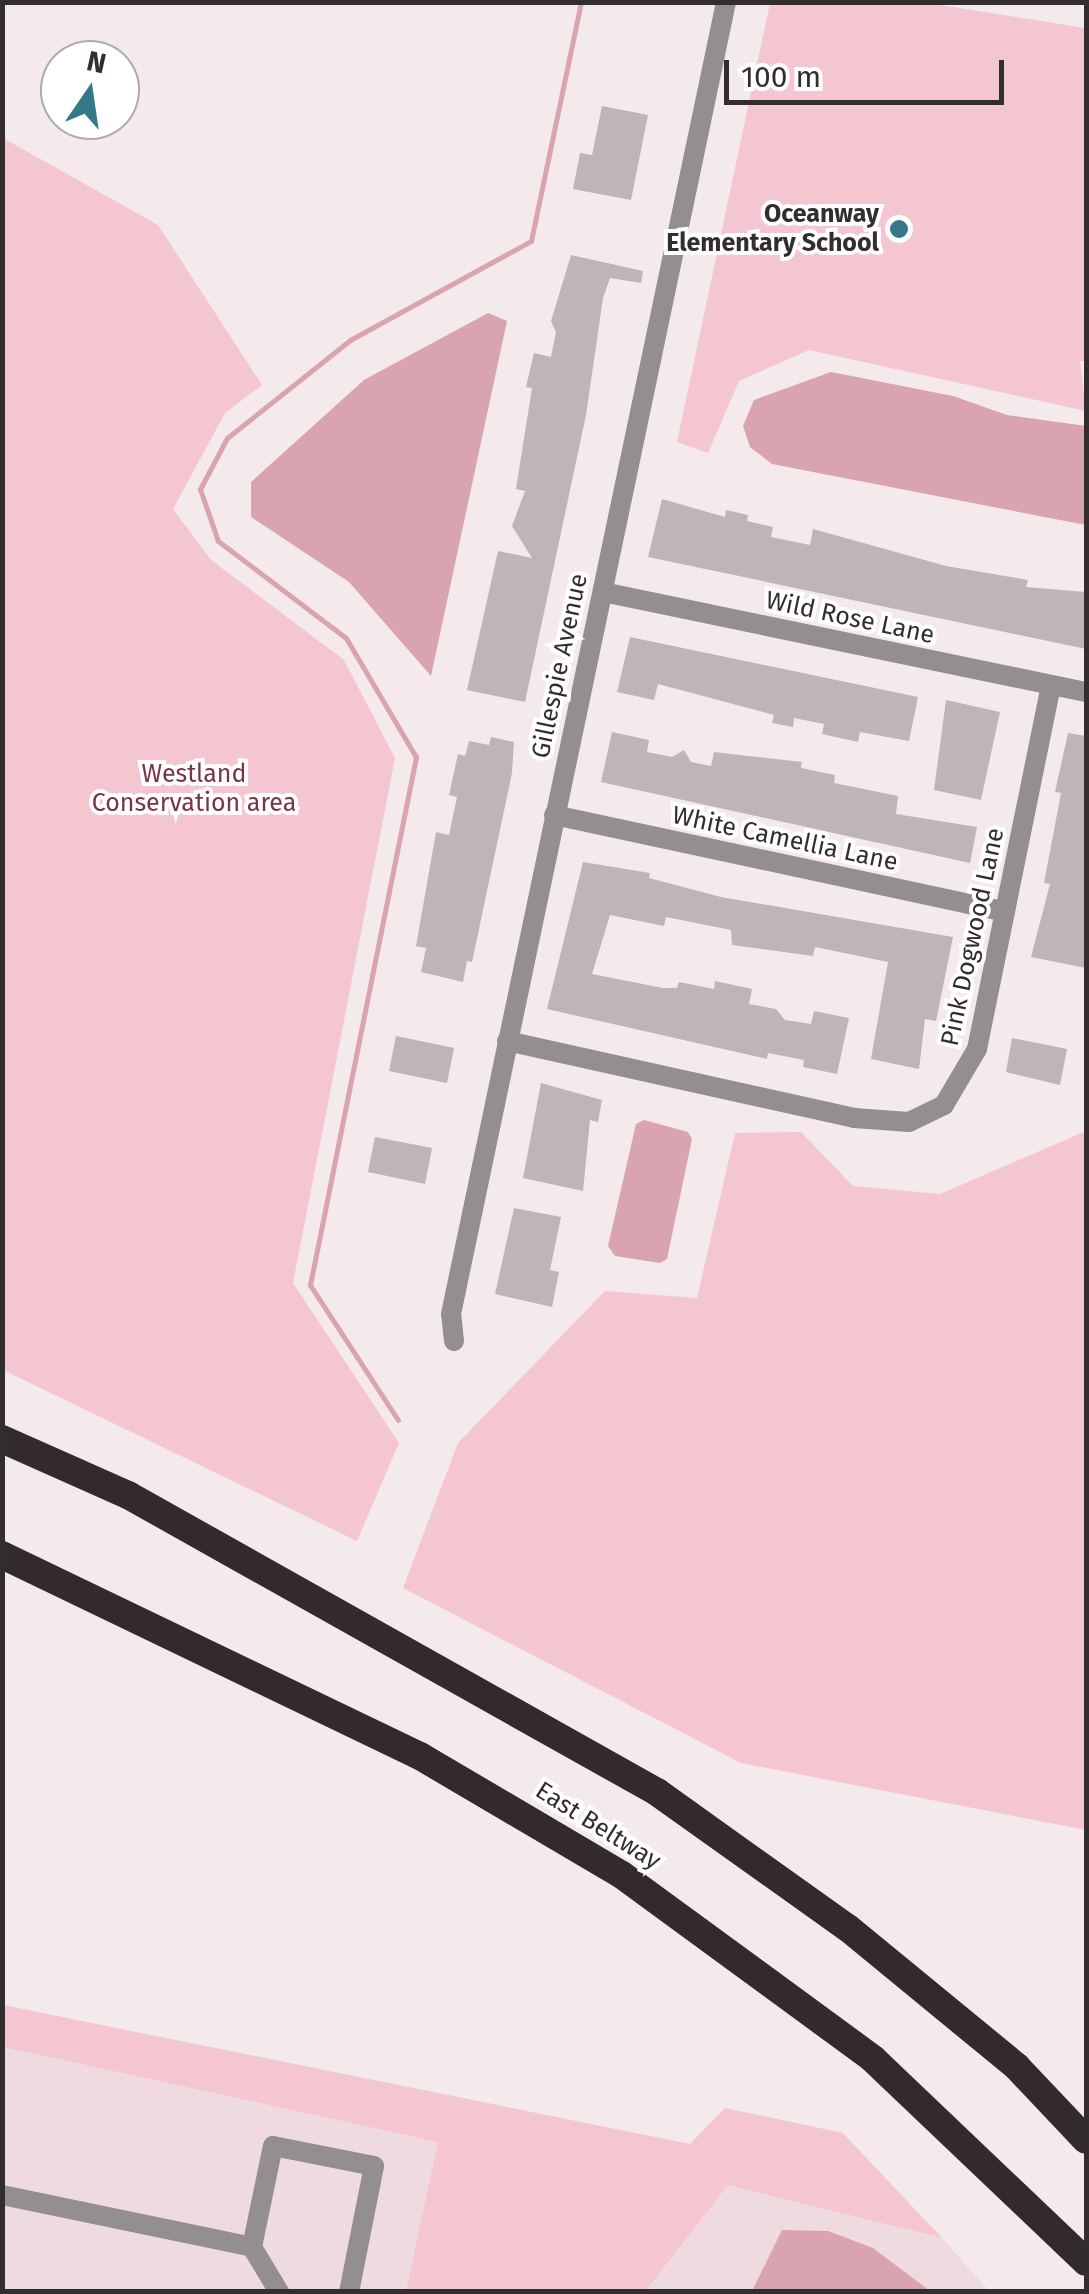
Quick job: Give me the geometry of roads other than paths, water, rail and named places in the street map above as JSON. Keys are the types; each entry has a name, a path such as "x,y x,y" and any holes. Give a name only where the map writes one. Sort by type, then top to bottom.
{"highway":[{"path":"2,1436 128,1495 657,1792 848,1928 1016,2066 1086,2140"},
{"name":"East Beltway","path":"2,1555 185,1640 478,1788 684,1917 873,2059 1086,2262"},
{"path":"2,1576 185,1640"}],"street":[{"name":"Gillespie Avenue","path":"454,1340 451,1314 726,2"},
{"name":"Wild Rose Lane","path":"604,592 1086,692"},
{"name":"Pink Dogwood Lane","path":"507,1042 854,1118 909,1122 944,1106 964,1079 1004,912 1051,685"},
{"name":"White Camellia Lane","path":"554,815 1004,912"},
{"path":"279,2292 252,2247 273,2146 374,2166 349,2292"},
{"path":"2,2195 252,2247"}],"waterway":[{"path":"398,1420 310,1285 416,757 346,638 218,541 200,489 227,438 350,340 531,241 581,2"}],"place":[{"name":"Oceanway Elementary School","path":"899,229"}],"park label":[{"name":"Westland Conservation area","path":"194,790"}]}
